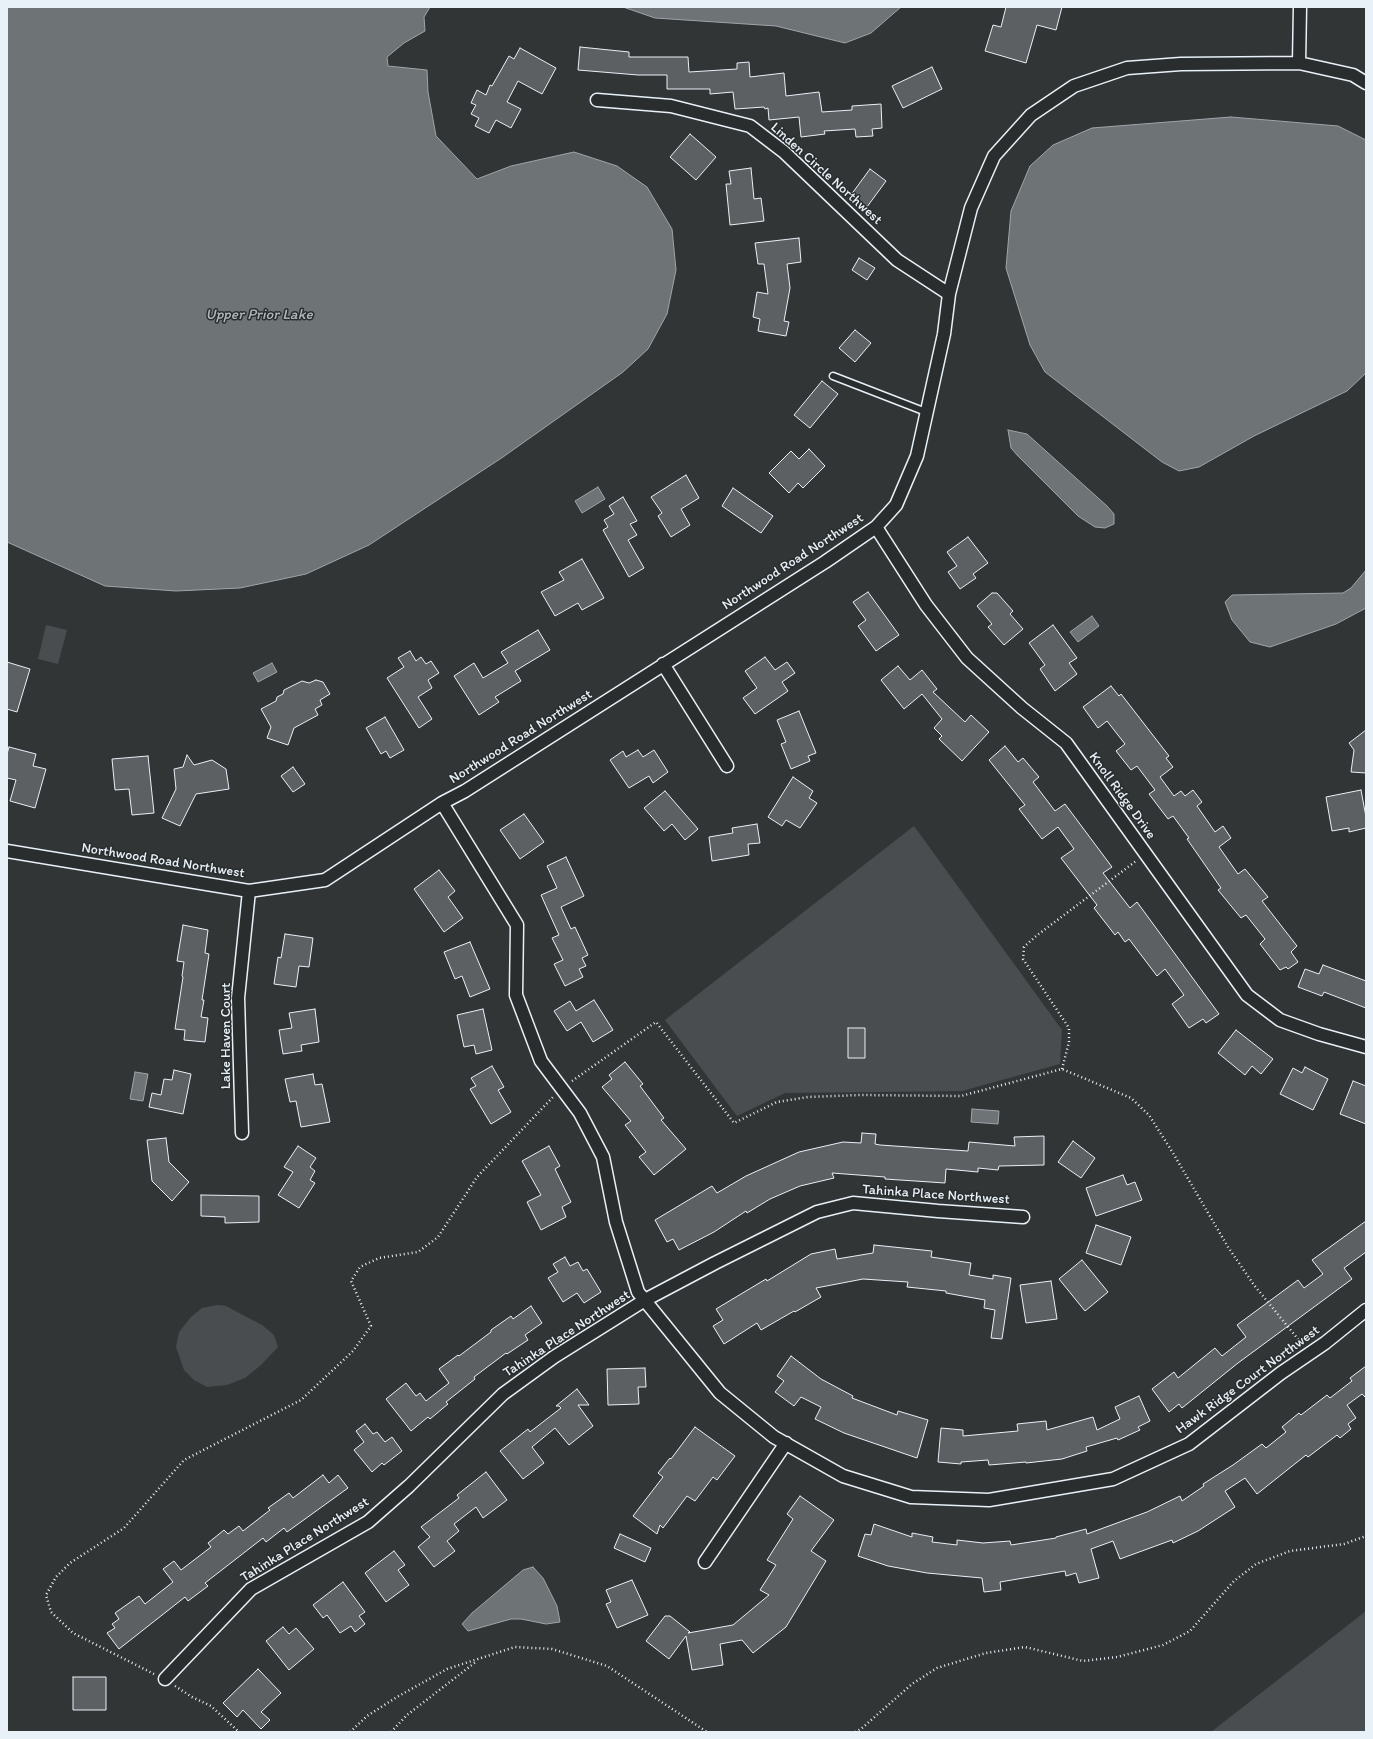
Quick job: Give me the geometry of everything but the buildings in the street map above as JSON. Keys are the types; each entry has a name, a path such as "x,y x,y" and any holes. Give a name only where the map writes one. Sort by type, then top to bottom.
{"street":[{"path":"1299,63 1300,7"},
{"name":"Northwood Road Northwest","path":"7,851 249,891 325,880 442,804 465,791 825,562 876,527 896,504 917,456 944,334 949,294 971,208 994,156 1031,115 1074,86 1127,68 1181,64 1299,63 1353,75 1366,83"},
{"name":"Linden Circle Northwest","path":"597,100 672,106 750,126 784,152 897,260 949,294"},
{"name":"Knoll Ridge Drive","path":"876,527 926,605 967,658 1022,708 1066,743 1247,996 1280,1020 1319,1034 1366,1047"},
{"path":"663,664 727,766"},
{"name":"Hawk Ridge Court Northwest","path":"442,804 517,925 516,995 541,1061 580,1113 603,1157 616,1222 638,1292 720,1393 774,1437 843,1476 910,1497 989,1500 1113,1479 1189,1444 1366,1310"},
{"name":"Lake Haven Court","path":"242,1133 238,998 249,891"},
{"name":"Tahinka Place Northwest","path":"165,1679 251,1589 368,1522 409,1486 503,1394 554,1357 645,1300 817,1212 853,1204 938,1212 1023,1217"},
{"path":"705,1562 786,1443"}],"lane":[{"path":"833,376 926,412"}],"path":[{"path":"1062,1069 1069,1042 1069,1028 1023,959 1024,947 1036,936 1145,854"},
{"path":"855,1732 861,1729 912,1684 937,1668 986,1653 1025,1647 1083,1661 1117,1657 1163,1645 1190,1631 1234,1581 1256,1564 1290,1551 1344,1544 1366,1536"},
{"path":"350,1732 367,1716 396,1697 447,1669 479,1660 515,1647 552,1649 607,1666 707,1732"},
{"path":"391,1732 407,1715 479,1660"},
{"path":"165,1679 192,1697 211,1706 239,1732"}],"shaded area":[{"path":"46,625 67,630 58,664 38,659"},
{"path":"914,826 1062,1030 1060,1064 962,1091 785,1093 737,1116 665,1020"},
{"path":"217,1305 226,1306 262,1325 274,1335 278,1347 261,1365 245,1378 227,1385 207,1387 194,1380 184,1370 176,1347 179,1332 191,1317 202,1308"},
{"path":"1366,1611 1366,1732 1211,1732"}],"water":[{"name":"Upper Prior Lake","path":"7,7 430,7 424,17 425,31 404,43 387,57 388,66 427,70 428,92 436,136 477,179 511,166 574,152 617,166 647,187 672,229 676,270 667,314 648,349 623,372 503,457 369,545 306,574 240,588 176,591 105,586 7,542"},
{"path":"623,7 901,7 871,33 845,43 776,26 655,18"},
{"path":"1231,117 1338,126 1366,140 1366,373 1347,391 1254,436 1199,467 1179,471 1162,462 1045,372 1030,345 1006,268 1011,211 1030,166 1053,145 1092,128"},
{"path":"1008,430 1027,434 1107,506 1114,514 1114,524 1105,528 1095,527 1078,516 1011,448"},
{"path":"598,487 605,499 582,513 575,501"},
{"path":"1366,570 1366,608 1336,624 1270,647 1250,642 1232,620 1225,602 1232,595 1343,593 1351,588"},
{"path":"1092,616 1099,626 1078,642 1070,632"},
{"path":"272,663 277,672 258,682 253,673"},
{"path":"135,1072 148,1074 143,1101 130,1099"},
{"path":"972,1109 999,1111 998,1124 971,1122"},
{"path":"533,1567 543,1578 557,1606 560,1622 546,1624 521,1619 511,1619 468,1631 462,1624 472,1613 523,1570"}]}
